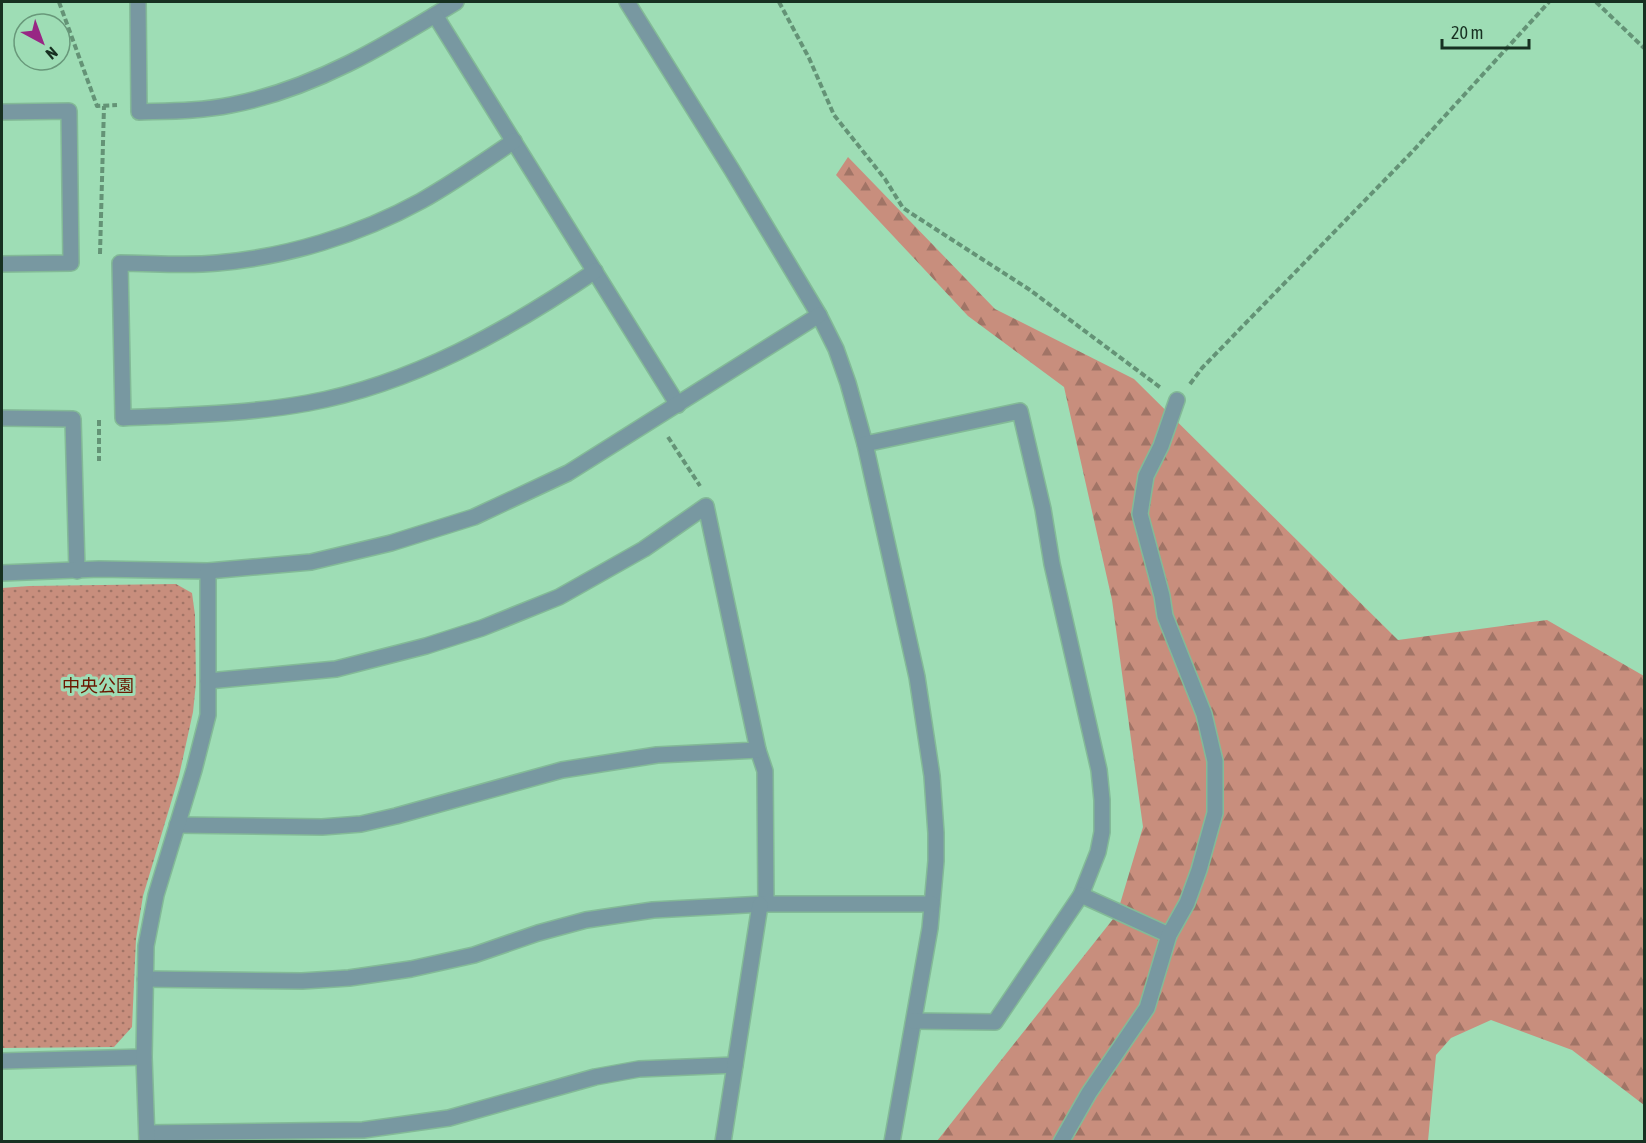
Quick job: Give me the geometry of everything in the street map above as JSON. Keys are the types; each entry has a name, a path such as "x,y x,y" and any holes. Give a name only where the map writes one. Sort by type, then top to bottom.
{"street":[{"path":"138,2 139,112 204,109 261,99 315,79 360,58 456,2"},
{"path":"627,2 819,315 836,349 848,382 865,444 917,677 932,776 936,861 930,928 892,1142"},
{"path":"435,15 678,405"},
{"path":"2,112 69,111 71,263 2,264"},
{"path":"514,141 421,201 387,218 326,241 291,250 215,263 120,263 123,418 240,413 310,403 405,376 489,337 554,299 595,271"},
{"path":"2,573 208,571 311,562 391,543 474,517 568,473 819,315"},
{"path":"1061,1142 1089,1093 1147,1008 1170,935 1187,903 1195,881 1215,813 1215,761 1204,714 1165,616 1162,596 1140,514 1146,476 1161,446 1177,400"},
{"path":"865,444 1020,411 1099,770 1102,800 1102,832 1098,852 1082,895 995,1022 914,1021"},
{"path":"2,418 73,419 77,571"},
{"path":"208,681 336,669 426,646 482,628 559,597 644,549 706,506 758,750 765,771 763,905 723,1142"},
{"path":"208,571 208,715 194,770 156,895 146,946 144,1058 147,1137 363,1130 449,1118 585,1080 639,1069 735,1065"},
{"path":"177,825 322,827 360,824 562,770 657,755 758,750"},
{"path":"1082,895 1170,935"},
{"path":"145,979 302,981 349,978 411,969 474,955 538,933 586,920 653,909 763,905 932,904"},
{"path":"2,1061 144,1058"}],"path":[{"path":"59,2 97,106 115,105"},
{"path":"779,2 809,58 834,115 885,179 903,208 1030,290 1177,400 1202,368 1395,169 1549,2"},
{"path":"1596,2 1644,48"},
{"path":"656,418 703,491 706,506"}],"green space":[{"path":"848,157 995,309 1134,379 1398,640 1547,620 1644,676 1644,1105 1572,1050 1491,1020 1451,1038 1436,1055 1428,1141 937,1141 1117,914 1143,827 1112,600 1064,387 968,316 836,175"},
{"name":"中央公園","path":"176,584 192,593 195,615 196,683 193,712 179,776 143,896 136,939 132,1027 114,1047 2,1048 2,588"}]}
